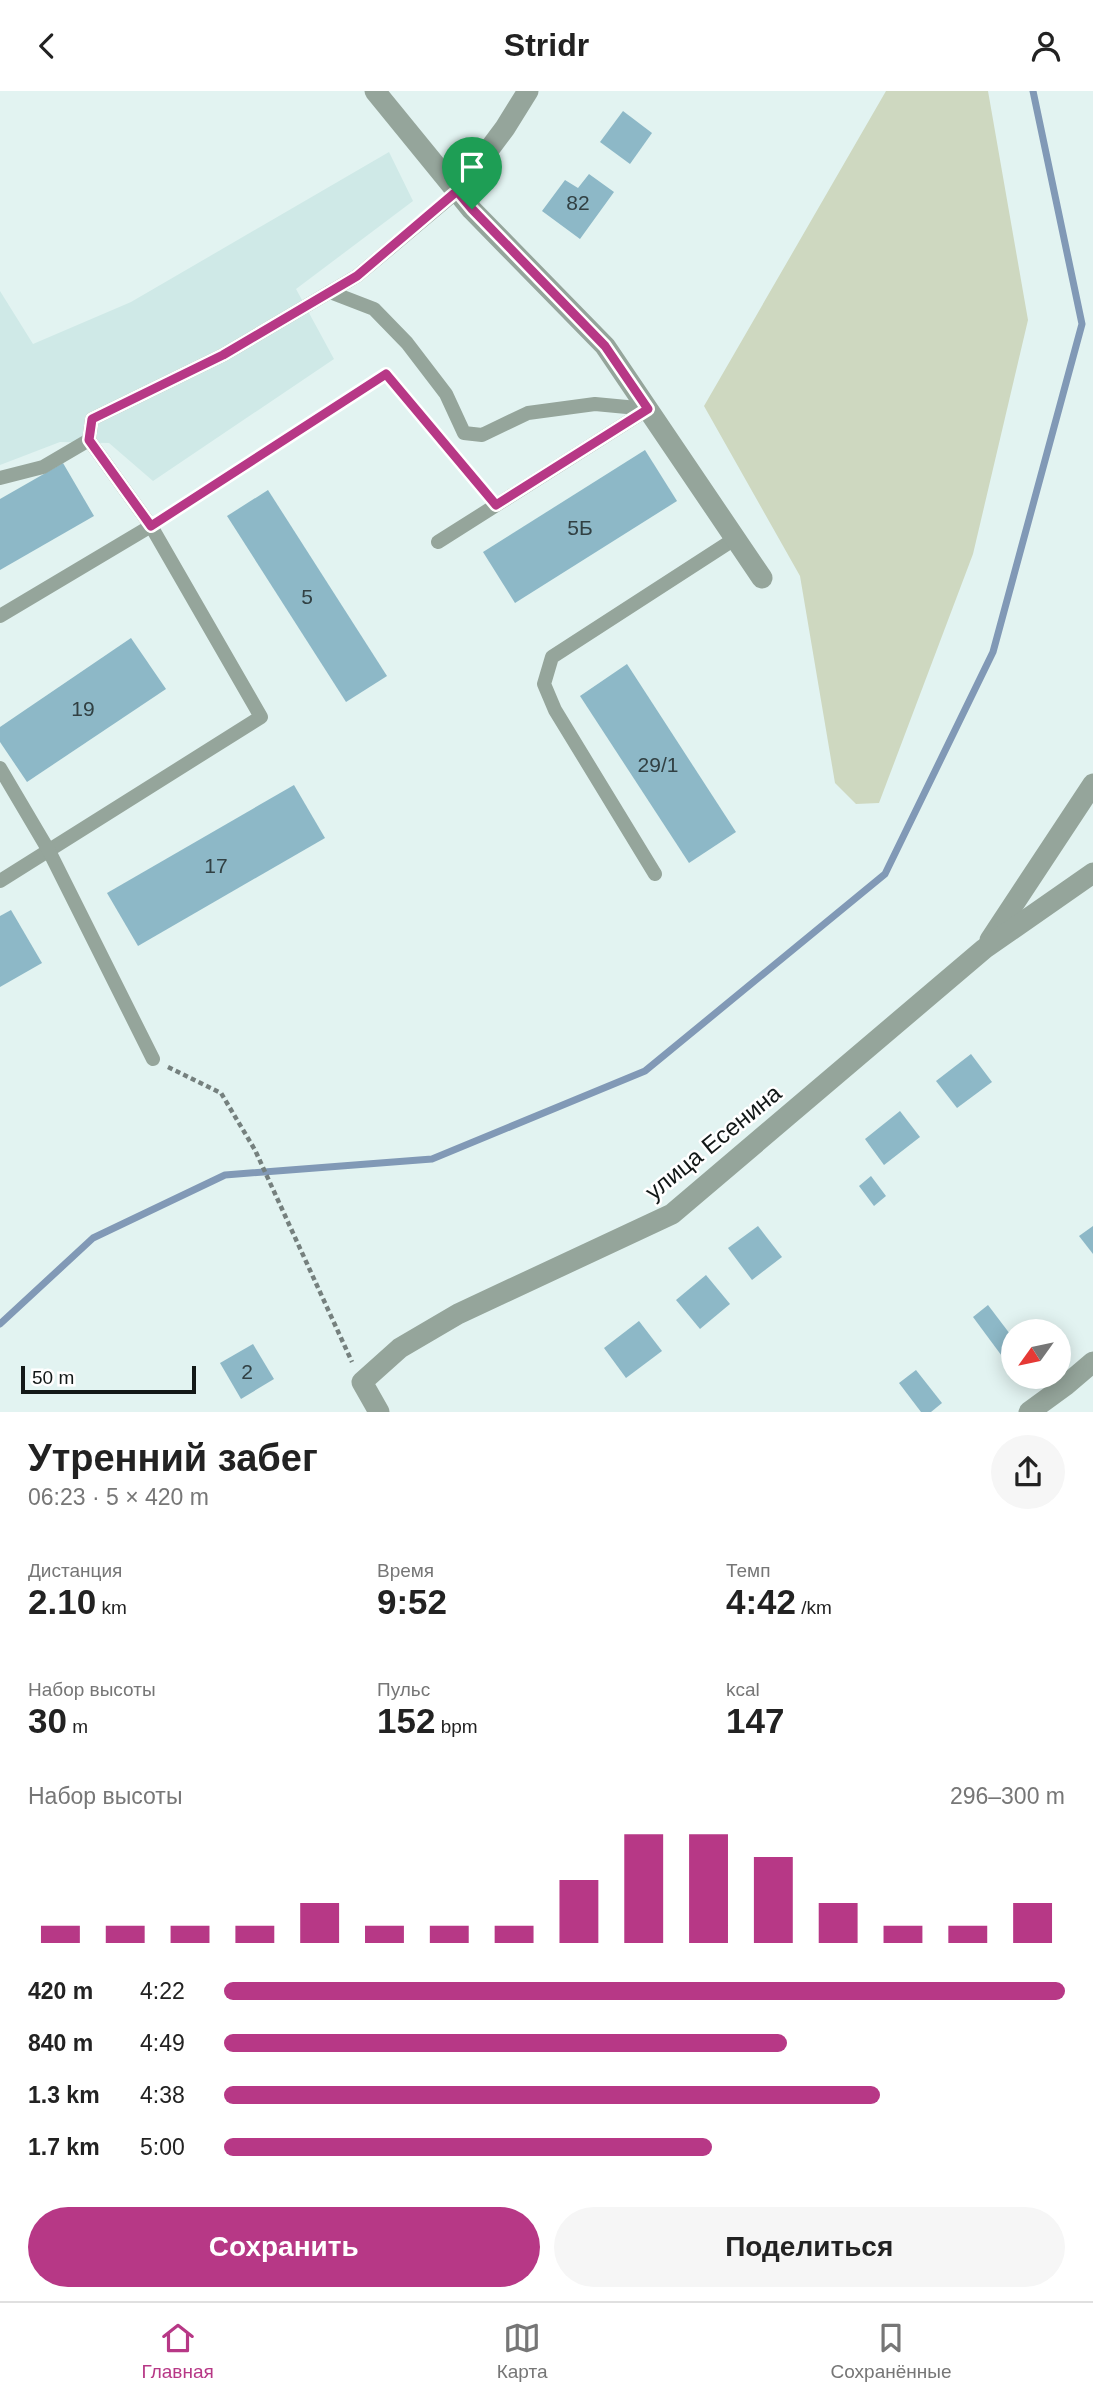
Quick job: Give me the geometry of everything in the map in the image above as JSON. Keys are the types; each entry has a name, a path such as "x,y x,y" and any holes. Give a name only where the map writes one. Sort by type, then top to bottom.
{"street":[{"path":"375,91 472,209 605,346 762,578"},
{"path":"457,191 505,128 528,91"},
{"path":"984,949 1093,784"},
{"name":"улица Есенина","path":"362,1382 400,1348 458,1314 672,1214 984,949 1093,873"},
{"path":"1029,1412 1093,1362"},
{"path":"362,1382 379,1412"}],"lane":[{"path":"0,881 261,717 151,526 89,440 92,419 223,355 357,276 457,191"},
{"path":"330,292 374,309 407,343 446,394 464,433 482,435 528,413 595,404 648,409"},
{"path":"438,542 648,409"},
{"path":"0,478 43,467 89,440"},
{"path":"0,617 151,526"},
{"path":"655,874 555,710 544,684 552,657 736,538"},
{"path":"0,768 49,851 153,1059"}],"path":[{"path":"151,526 386,374 496,505"},
{"path":"153,1059 221,1093 255,1150 362,1382"}],"shaded area":[{"path":"389,152 413,201 296,289 334,359 153,481 109,443 60,442 0,465 0,291 33,344 131,302"}],"green space":[{"path":"886,91 988,91 1028,320 973,554 879,803 856,804 835,783 800,576 704,406"}],"building":[{"path":"623,111 652,133 630,164 600,142"},
{"path":"589,174 614,192 580,239 542,211 565,180 578,188"},
{"path":"645,450 677,501 515,603 483,552"},
{"path":"63,463 94,516 0,570 0,499"},
{"path":"268,490 387,676 346,702 227,516"},
{"path":"131,638 166,689 27,782 0,742 0,727"},
{"path":"627,664 736,832 689,863 580,696"},
{"path":"294,785 325,838 138,946 107,893"},
{"path":"11,910 42,963 0,987 0,916"},
{"path":"971,1054 992,1082 957,1108 936,1081"},
{"path":"900,1111 920,1137 884,1165 865,1139"},
{"path":"871,1176 886,1196 874,1206 859,1186"},
{"path":"758,1226 782,1257 752,1280 728,1248"},
{"path":"1093,1226 1093,1254 1079,1236"},
{"path":"706,1275 730,1304 700,1329 676,1300"},
{"path":"988,1305 1001,1322 1001,1355 973,1317"},
{"path":"639,1321 662,1351 626,1378 604,1348"},
{"path":"253,1344 274,1379 241,1399 220,1363"},
{"path":"916,1370 942,1403 931,1412 921,1412 899,1383"}],"waterway":[{"path":"0,1324 93,1238 225,1175 432,1159 645,1071 885,874 993,652 1082,324 1033,91"}],"route":[{"path":"457,191 472,209 605,346 648,409 496,505 386,374 151,526 89,440 92,419 223,355 357,276 457,191"}]}
